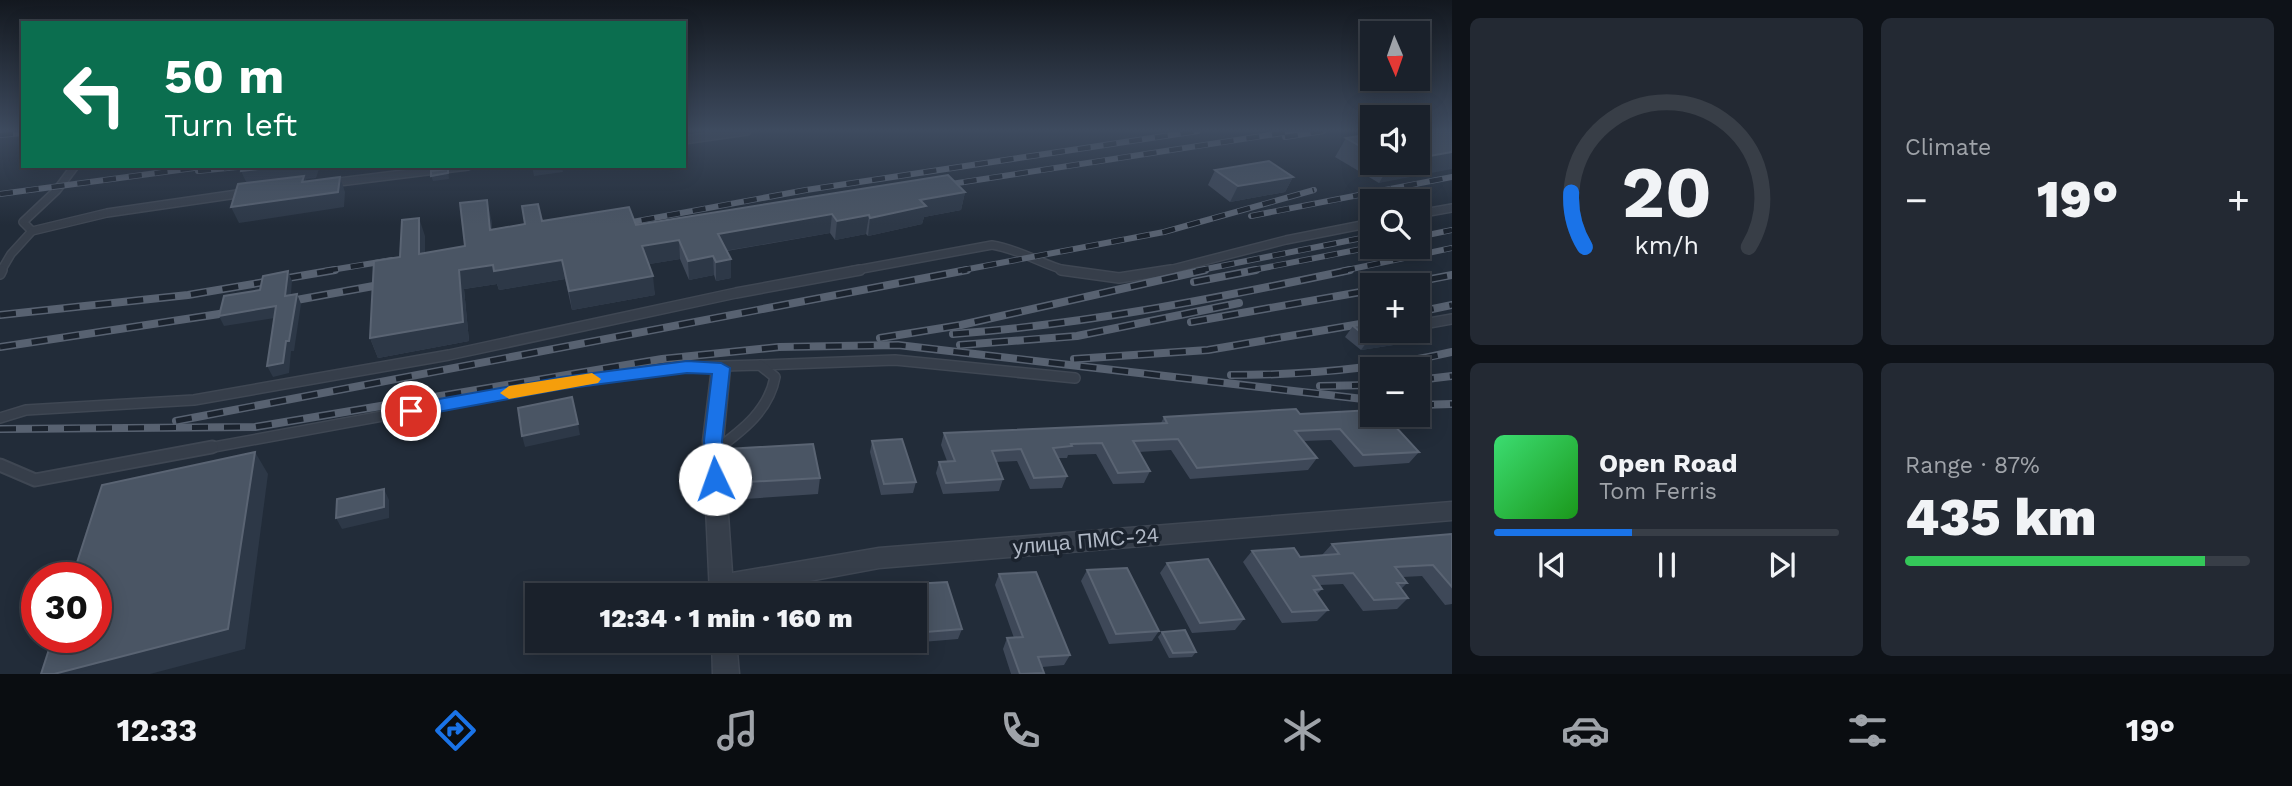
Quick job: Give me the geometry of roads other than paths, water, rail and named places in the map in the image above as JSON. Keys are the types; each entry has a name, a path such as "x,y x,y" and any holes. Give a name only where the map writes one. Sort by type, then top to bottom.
{"street":[{"path":"721,368 714,452 721,583"},
{"name":"улица ПМС-24","path":"759,583 879,558 1452,511"},
{"path":"725,653 726,674"}],"lane":[{"path":"33,231 23,222 57,190 74,168"},
{"path":"324,184 452,168"},
{"path":"0,274 11,254 33,231 107,213 256,191"},
{"path":"1430,212 1452,208"},
{"path":"0,418 26,410 208,398 449,355 736,293 992,245 1010,248 1044,265 1073,273 1119,278 1151,275 1286,240 1360,225"},
{"path":"1430,323 1452,319"},
{"path":"0,465 35,480 562,383 687,367 721,368 895,360 1075,378"},
{"path":"714,452 743,429 774,392 775,377 760,365"}],"railway":[{"path":"616,225 806,190 989,162"},
{"path":"938,186 1091,162"},
{"path":"0,194 194,168"},
{"path":"198,171 227,168"},
{"path":"1251,216 1452,177"},
{"path":"958,271 1164,232 1314,190"},
{"path":"1430,235 1452,230"},
{"path":"1196,271 1360,238"},
{"path":"1342,271 1452,248"},
{"path":"1248,271 1360,249"},
{"path":"325,271 392,260"},
{"path":"0,315 188,295 335,270"},
{"path":"176,421 967,270"},
{"path":"880,338 961,325 1205,270"},
{"path":"1194,282 1256,270"},
{"path":"953,334 1103,317 1350,270"},
{"path":"1430,279 1452,275"},
{"path":"280,303 390,283"},
{"path":"1191,322 1360,292"},
{"path":"960,345 1077,336 1239,303"},
{"path":"1430,310 1452,305"},
{"path":"0,347 239,311"},
{"path":"1074,359 1208,350 1360,324"},
{"path":"0,429 255,427 662,359 779,347 898,345 1360,399"},
{"path":"1231,375 1342,370 1452,352"},
{"path":"1430,379 1452,376"},
{"path":"1320,386 1360,385"},
{"path":"1430,405 1452,404"}]}
